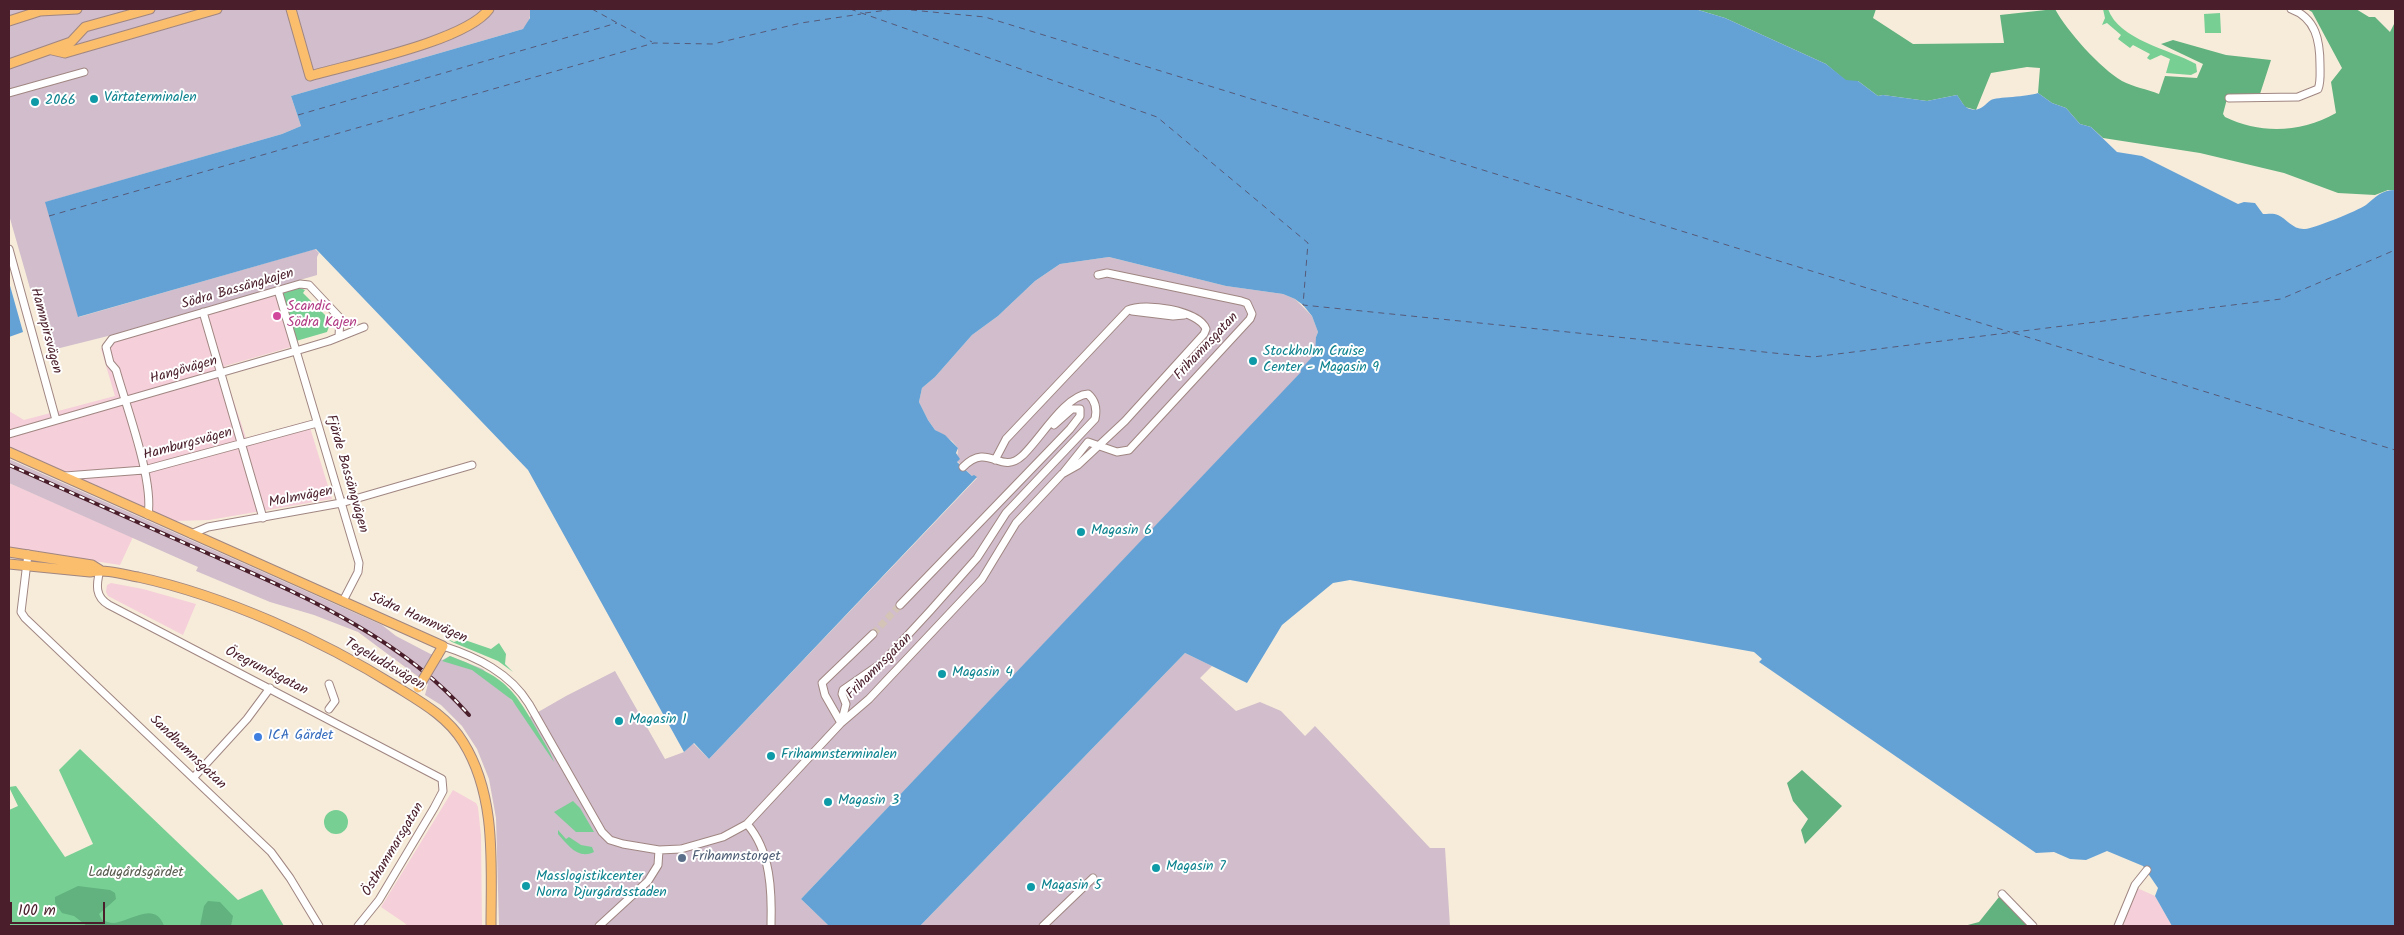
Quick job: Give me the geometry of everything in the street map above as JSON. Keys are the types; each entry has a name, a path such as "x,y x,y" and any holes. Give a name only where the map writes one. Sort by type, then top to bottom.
{"main road":[{"path":"9,21 40,11 78,9"},
{"path":"9,64 71,42 86,27 150,9"},
{"path":"52,50 65,53 217,9"},
{"path":"290,9 310,76 446,37 477,21 489,9"},
{"name":"Södra Hamnvägen","path":"9,452 443,646"},
{"name":"Tegeluddsvägen","path":"9,552 92,565 100,570 180,587 236,607 345,656 412,697 452,726 467,748 478,773 488,819 492,926"},
{"name":"Tegeluddsvägen","path":"9,564 90,572 100,570"},
{"path":"412,697 443,646"}],"street":[{"path":"2229,98 2289,97 2314,92 2320,84 2320,62 2317,36 2314,28 2303,15 2291,9"},
{"path":"9,93 84,72"},
{"name":"Hamnpirsvägen","path":"9,249 56,420"},
{"name":"Frihamnsgatan","path":"747,824 841,723 868,699 982,579 1016,523 1062,474 1070,461 1088,442 1117,452 1129,450 1250,319 1252,314 1247,303 1241,301 1107,273 1098,275"},
{"name":"Södra Bassängkajen","path":"125,401 116,370 110,363 106,347 112,338 300,284 309,285 340,318 339,336"},
{"name":"Fjärde Bassängvägen","path":"278,290 359,563 358,572 343,602"},
{"name":"Frihamnsgatan","path":"995,460 1006,439 1130,309 1139,306 1194,316 1204,325 1206,330 1204,334 1125,421 1078,465 1062,474"},
{"path":"203,312 263,518"},
{"name":"Hangövägen","path":"9,434 295,351 364,327"},
{"path":"841,723 845,715 846,704 842,694 844,690 882,663 978,558 1006,513 1095,419 1096,408 1092,398 1088,394 1084,394 1075,399 1061,411 1020,458 1007,463 980,456 971,459 963,467"},
{"path":"125,401 150,494 148,515"},
{"path":"900,605 1070,429 1080,416 1080,409 1072,409 1045,431"},
{"name":"Hamburgsvägen","path":"63,476 144,470 318,423"},
{"name":"Malmvägen","path":"191,534 208,527 341,503 472,465"},
{"path":"26,566 28,554"},
{"name":"Sandhamnsgatan","path":"26,566 21,612 271,852 290,878 319,926"},
{"name":"Öregrundsgatan","path":"100,570 97,591 102,601 435,773 443,782"},
{"path":"841,723 825,695 822,683 873,634"},
{"name":"Södra Hamnvägen","path":"443,646 499,671 515,684 529,704 605,836 623,844 659,850 699,846 723,837 747,824"},
{"path":"329,709 335,701 330,684"},
{"path":"194,777 247,719 270,688"},
{"name":"Östhammarsgatan","path":"358,926 376,905 434,808 444,791 443,782"},
{"path":"747,824 757,839 772,887 771,926"},
{"path":"599,926 648,881 658,865 659,850"},
{"path":"2118,926 2135,885 2147,870"},
{"path":"1043,926 1094,878"},
{"path":"2002,894 2033,926"}],"shaded area":[{"path":"9,9 530,9 531,12 528,24 523,29 291,96 301,126 282,134 46,202 79,317 315,249 319,253 317,257 317,275 112,335 48,351 9,215"},
{"path":"1109,257 1226,286 1283,294 1295,299 1312,316 1318,332 1316,337 1316,354 1300,370 1302,372 801,899 829,926 499,926 496,818 489,779 477,749 462,726 441,705 425,695 428,684 358,632 314,615 270,602 196,571 198,567 9,483 9,459 382,625 396,636 442,660 450,656 483,669 517,706 526,719 615,671 665,759 684,752 693,743 709,759 977,478 972,476 957,461 958,448 952,441 935,430 928,420 919,402 922,388 935,377 972,335 998,316 1035,281 1060,264"},
{"path":"274,286 291,347 225,366 226,378 246,438 308,421 332,499 209,520 174,521 9,449 9,411 24,420 115,396 101,349 112,335"},
{"path":"9,483 133,537 120,565 9,548"},
{"path":"111,583 143,589 196,604 183,635 108,596 106,592 107,585"},
{"path":"1185,653 1212,666 1200,678 1236,711 1260,702 1281,711 1305,736 1315,726 1430,848 1445,848 1450,926 920,926"},
{"path":"453,790 476,803 478,807 481,836 482,926 405,926 406,924 381,907"},
{"path":"2137,888 2155,896 2172,926 2121,926"}],"green space":[{"path":"1695,9 1876,9 1873,18 1913,44 2004,43 2000,15 2055,9 2067,28 2113,75 2126,83 2159,94 2165,76 2197,78 2203,64 2161,44 2173,40 2226,55 2271,60 2260,94 2228,95 2223,114 2225,117 2238,123 2280,129 2295,128 2323,120 2336,113 2331,82 2342,68 2312,12 2307,9 2356,9 2369,17 2375,17 2390,32 2395,22 2395,190 2388,190 2375,195 2338,193 2284,173 2200,153 2103,138 2091,127 2080,124 2066,108 2052,103 2038,93 2040,68 2027,67 1991,73 1976,110 1965,107 1957,95 1927,101 1883,95 1878,96 1858,81 1846,81 1826,64 1725,18"},
{"path":"2103,9 2108,9 2114,20 2134,36 2196,64 2197,72 2191,75 2166,73 2170,59 2161,55 2150,60 2147,58 2150,54 2133,45 2130,48 2118,39 2121,35 2107,23 2102,25 2105,18"},
{"path":"2220,13 2221,33 2205,33 2204,14"},
{"path":"300,288 305,290 303,293 331,321 327,332 296,341 282,294 292,289"},
{"path":"446,638 454,642 462,639 491,649 499,643 506,654 505,664 513,672 498,661 452,642"},
{"path":"450,656 491,675 510,690 527,712 554,762 512,700 472,670 442,661"},
{"name":"Ladugårdsgärdet","path":"80,749 238,900 262,889 284,926 9,926 9,810 18,806 9,787 16,786 65,857 93,844 59,770"},
{"path":"1802,770 1842,806 1805,844 1801,830 1808,819 1793,801 1787,783"},
{"path":"573,801 580,808 594,832 576,832 554,812"},
{"path":"336,810 344,814 348,822 344,830 336,834 328,830 324,822 328,814"},
{"path":"558,830 566,839 569,837 581,845 592,847 594,852 588,854 578,853 558,834"},
{"path":"78,886 110,890 115,893 116,899 99,914 102,920 114,923 148,913 155,914 160,918 164,926 87,926 74,916 62,913 55,903 55,897"},
{"path":"1999,897 2028,926 1964,926 1979,922"},
{"path":"208,901 220,902 233,916 231,926 200,926 204,906"}],"water":[{"path":"530,9 1695,9 1725,18 1826,64 1846,80 1858,81 1878,96 1883,95 1927,101 1957,95 1966,107 1973,110 1979,109 1994,99 2038,93 2052,103 2066,108 2080,124 2091,127 2117,152 2142,156 2238,204 2244,202 2255,203 2263,214 2278,215 2297,228 2305,229 2317,226 2366,205 2382,193 2395,190 2395,926 2172,926 2155,896 2158,888 2143,866 2107,851 2086,860 2070,859 2054,852 2036,853 1759,662 1762,659 1754,652 1350,580 1333,583 1282,625 1247,683 1185,653 920,926 829,926 801,899 1301,372 1300,370 1315,354 1318,332 1312,316 1303,305 1283,294 1226,286 1109,257 1060,264 1035,281 998,316 972,335 935,377 922,388 919,402 928,420 935,430 945,435 958,448 956,453 960,459 957,462 972,476 977,477 709,759 694,743 684,752 528,470 316,249 78,317 45,202 282,134 301,126 291,96 523,29 530,18"},
{"path":"9,282 23,332 9,337"}],"ferry route":[{"path":"592,9 652,42"},
{"path":"850,9 1157,117 1308,243 1303,305 1813,357 2281,299 2395,250"},
{"path":"865,13 895,9"},
{"path":"900,9 985,17 2010,332"},
{"path":"49,216 654,43 713,44 801,23 861,14"},
{"path":"298,115 617,23"},
{"path":"2014,333 2395,450"}],"tunnel":[{"path":"873,634 900,605"}],"railway":[{"path":"9,465 278,585 347,620 381,640 412,662 442,687 469,715"}],"place":[{"name":"Värtaterminalen","path":"94,99"},
{"name":"2066","path":"35,102"},
{"name":"Scandic Södra Kajen","path":"277,316"},
{"name":"Stockholm Cruise Center - Magasin 9","path":"1253,361"},
{"name":"Magasin 6","path":"1081,532"},
{"name":"Magasin 4","path":"942,674"},
{"name":"Magasin 1","path":"619,721"},
{"name":"ICA Gärdet","path":"258,737"},
{"name":"Frihamnsterminalen","path":"771,756"},
{"name":"Magasin 3","path":"828,802"},
{"name":"Frihamnstorget","path":"682,858"},
{"name":"Magasin 7","path":"1156,868"},
{"name":"Masslogistikcenter Norra Djurgårdsstaden","path":"526,886"},
{"name":"Magasin 5","path":"1031,887"}]}
